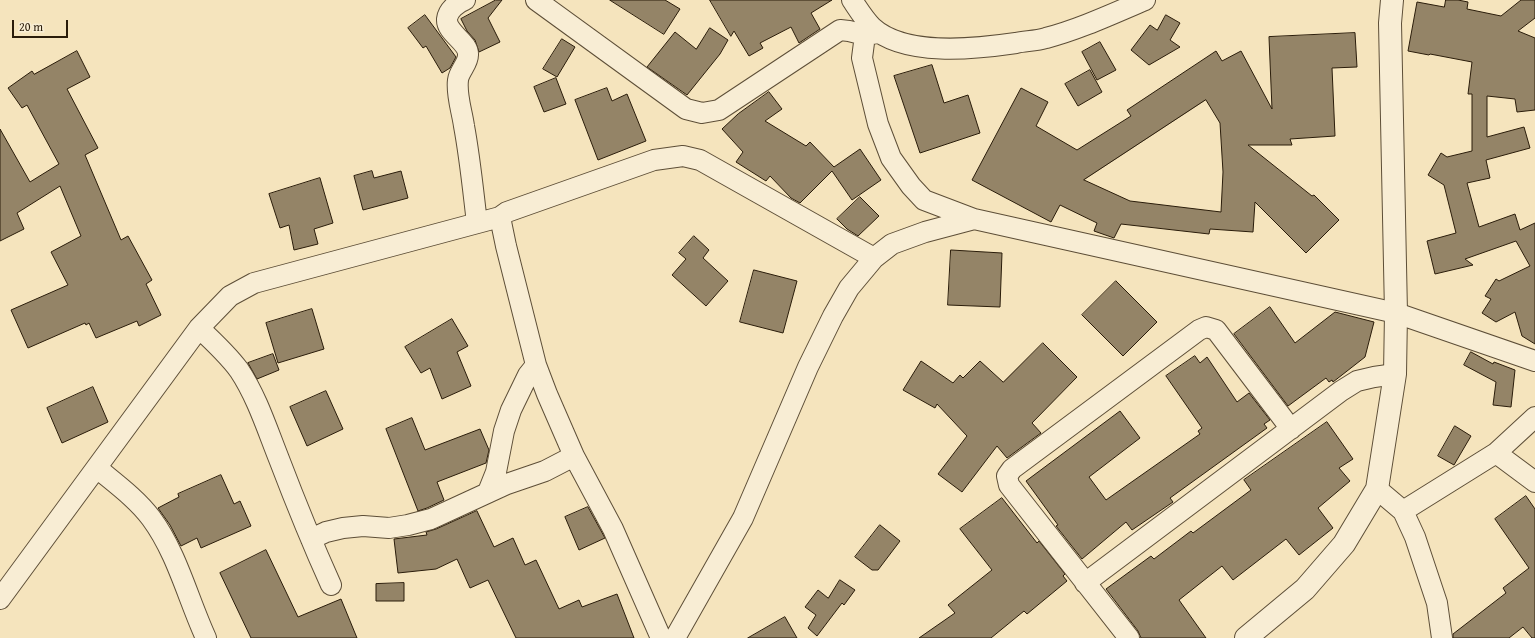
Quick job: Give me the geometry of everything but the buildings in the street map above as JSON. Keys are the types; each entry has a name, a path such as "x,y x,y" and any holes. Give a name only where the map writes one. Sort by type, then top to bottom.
{"street":[{"path":"465,0 458,3 450,11 447,19 448,26 468,50 468,55 458,79 458,92 468,149 477,223"},
{"path":"536,0 686,109 702,113 719,110 840,30 872,34 896,41 948,50 997,46 1044,38 1080,27 1145,0"},
{"path":"852,0 871,26 872,34 862,58 878,124 891,158 911,186 924,200 974,219 1396,314 1535,362"},
{"path":"1246,638 1305,589 1344,544 1377,489 1395,374 1396,314 1390,23 1392,0"},
{"path":"0,599 200,328 230,296 254,283 500,217 507,212 654,160 683,156 700,160 874,258"},
{"path":"500,217 536,365 574,456 612,529 661,638"},
{"path":"675,638 743,518 808,367 833,316 850,288 874,258 892,244 926,232 974,219"},
{"path":"1129,638 1009,485 1007,476 1012,469 1199,330 1206,327 1216,330 1291,429"},
{"path":"200,328 217,344 239,371 251,392 265,422 311,539 331,585"},
{"path":"488,492 496,472 504,431 511,410 528,375 536,365"},
{"path":"1085,583 1341,391 1357,381 1395,374"},
{"path":"1403,512 1496,453 1535,417"},
{"path":"1496,453 1535,482"},
{"path":"311,539 326,532 343,528 363,526 389,528 431,519 488,492 544,471 574,456"},
{"path":"97,468 137,503 160,531 179,572 194,613 206,638"},
{"path":"1377,489 1403,512 1415,537 1436,603 1442,638"},
{"path":"0,572 24,565"}]}
